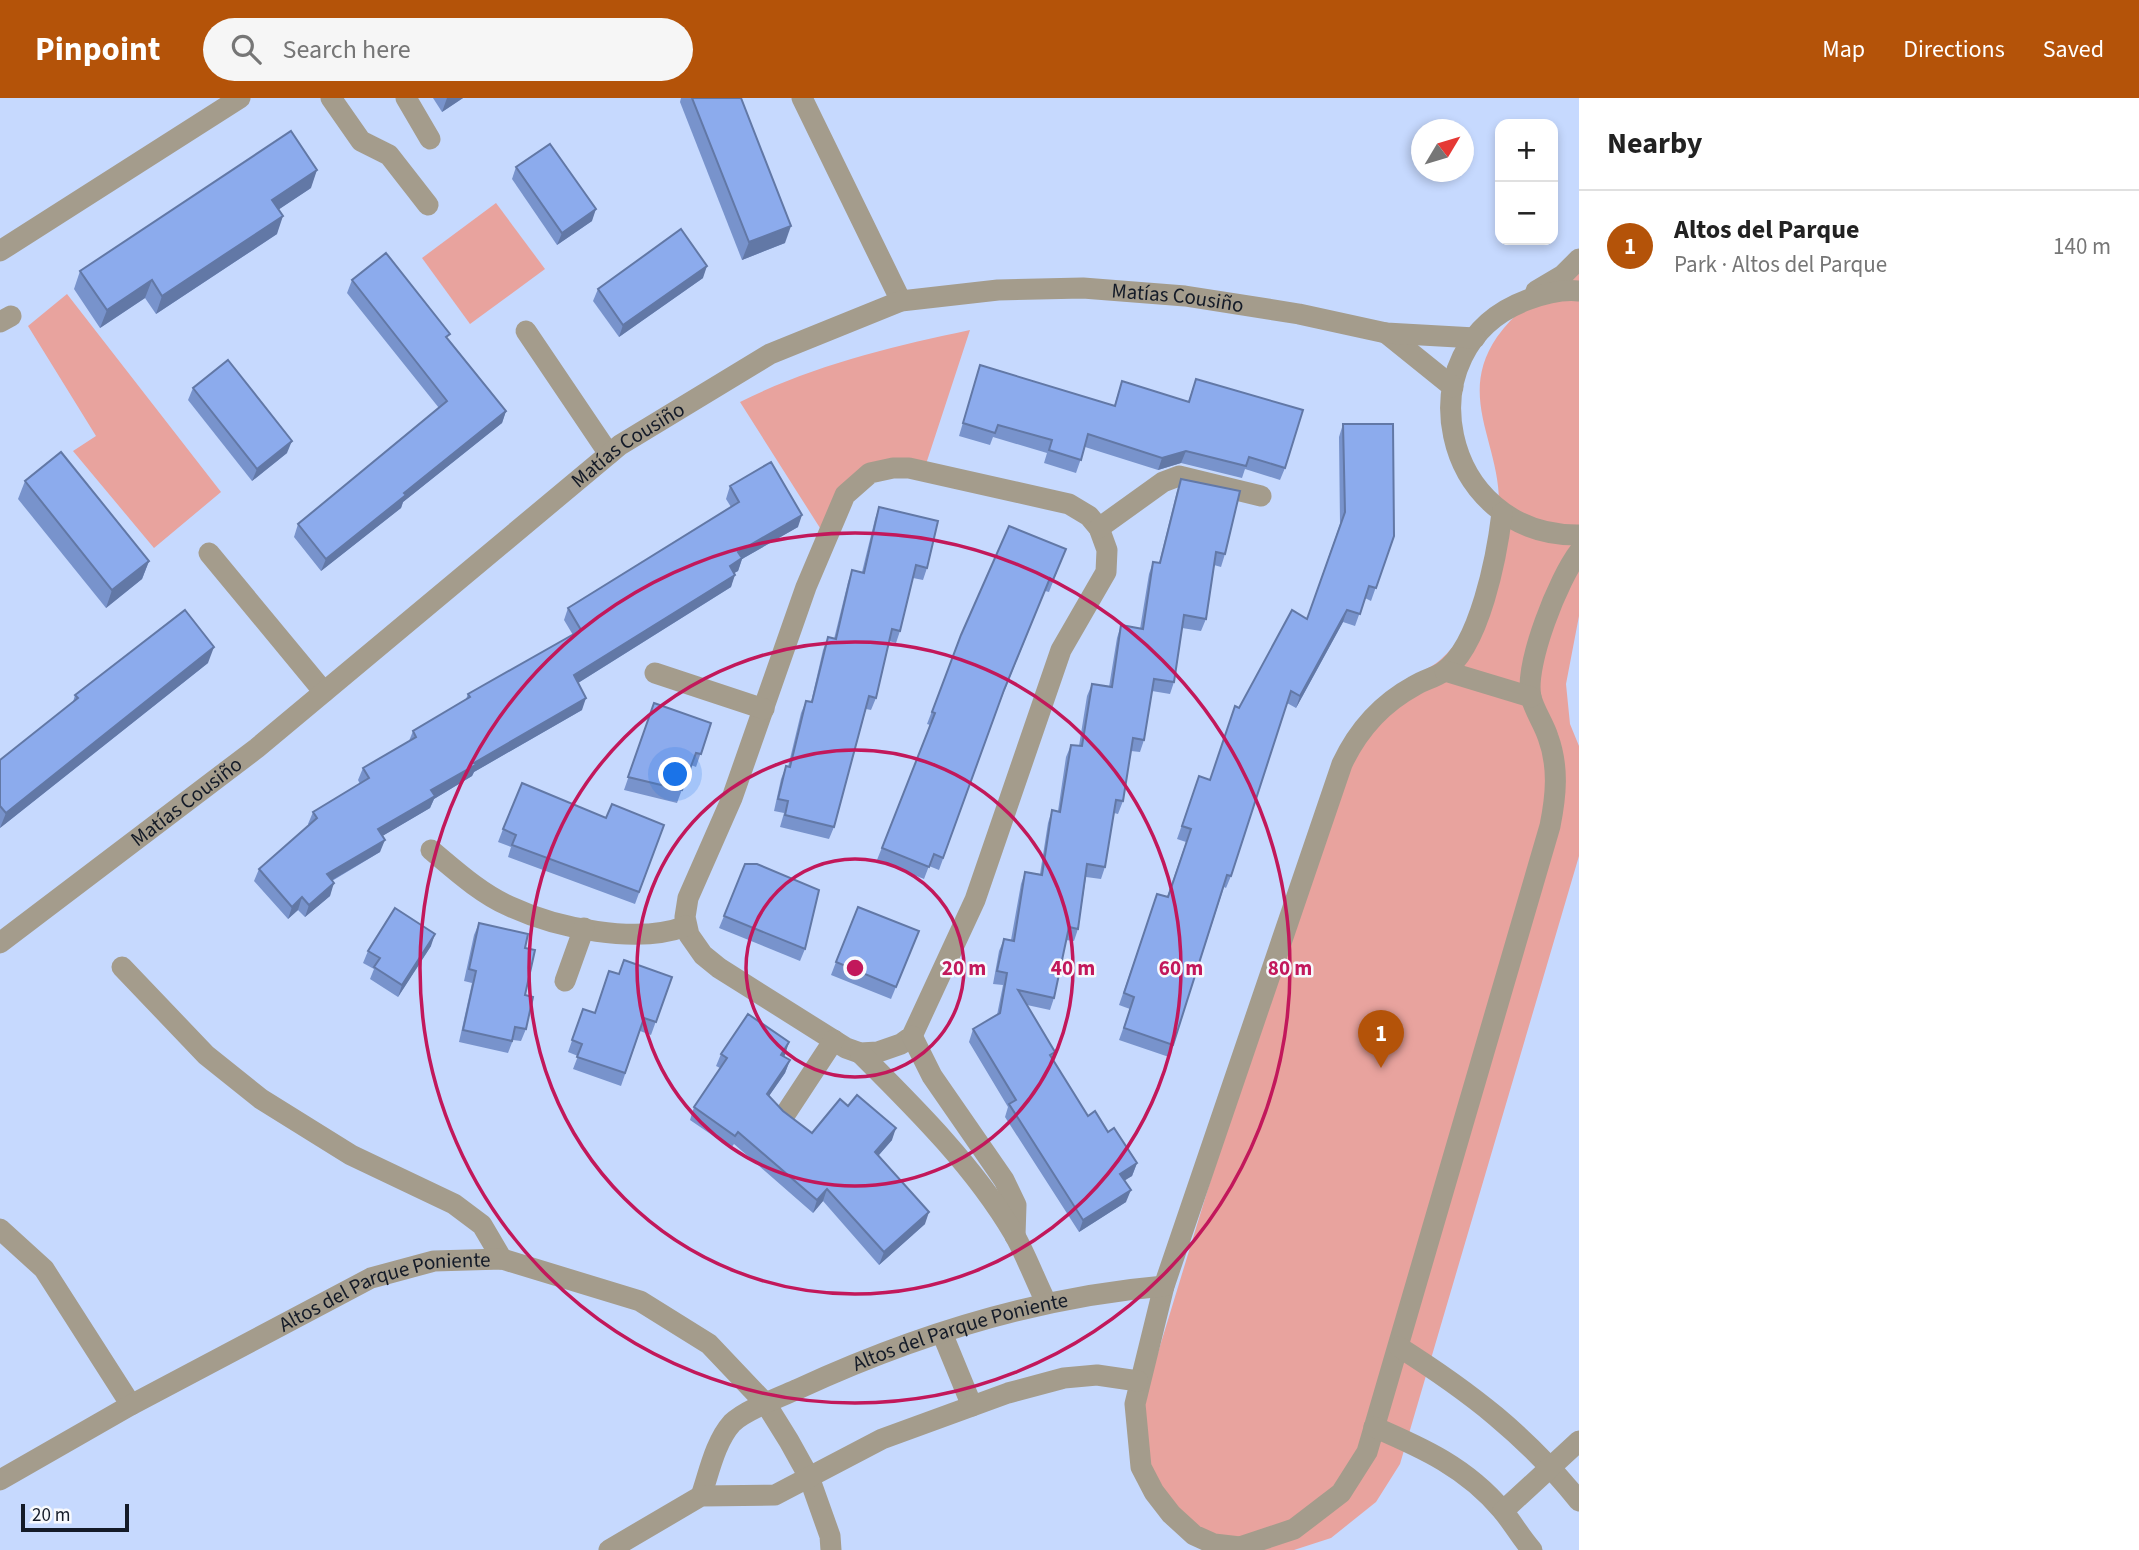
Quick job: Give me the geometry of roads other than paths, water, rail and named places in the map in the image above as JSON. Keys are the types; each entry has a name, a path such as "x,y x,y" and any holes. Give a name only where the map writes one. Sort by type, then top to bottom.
{"street":[{"path":"0,251 240,98"},
{"path":"331,98 360,141 389,155 428,205"},
{"path":"406,98 430,139"},
{"path":"802,98 901,301"},
{"path":"1579,259 1563,275 1494,319 1475,338 1462,361 1453,387 1450,415 1457,453 1464,470 1480,494 1502,513 1529,528 1560,536 1579,535"},
{"name":"Matías Cousiño","path":"0,943 257,748 609,454 771,354 901,301 998,290 1083,288 1185,296 1299,314 1386,334 1475,338"},
{"path":"1516,304 1542,294 1579,291"},
{"path":"526,331 609,454"},
{"name":"Matías Cousiño","path":"1386,334 1453,387"},
{"path":"860,1053 889,1049 912,1036 975,900 1061,650 1105,572 1107,550 1099,528 1089,516 1069,504 909,468 870,473 852,486 837,512 806,587 723,820 695,878 685,907 686,926 703,955 834,1041 860,1053 958,1158 1015,1236 1046,1302"},
{"path":"1099,528 1154,488 1180,477 1261,496"},
{"path":"1502,513 1488,590 1471,631 1445,671 1414,685 1380,709 1352,744 1342,764 1164,1286 1138,1381 1135,1404 1141,1467 1154,1492 1200,1546 1240,1547 1294,1529 1341,1493 1367,1452 1550,827 1557,791 1554,762 1549,739 1531,697 1537,646 1558,591 1579,552"},
{"path":"209,553 324,692"},
{"path":"1445,671 1531,697"},
{"path":"655,673 764,709"},
{"path":"431,849 484,892 509,906 584,928 645,936 664,935 686,926"},
{"path":"565,981 584,928"},
{"path":"122,967 206,1055 261,1099 351,1156 454,1204 482,1226 502,1259"},
{"path":"912,1036 932,1076 1004,1181 1016,1205 1015,1236"},
{"path":"786,1112 834,1041"},
{"path":"958,1158 978,1142"},
{"path":"0,1229 44,1269 131,1405"},
{"name":"Altos del Parque Poniente","path":"0,1480 131,1405 371,1278 434,1261 502,1259 640,1301 709,1344 765,1404 809,1478 830,1536 831,1550"},
{"name":"Altos del Parque Poniente","path":"765,1404 861,1361 1046,1302 1104,1291 1164,1286"},
{"path":"942,1333 972,1406"},
{"path":"1399,1347 1499,1416 1549,1465 1579,1501"},
{"path":"609,1550 701,1496 775,1495 883,1439 972,1406 1064,1378 1097,1375 1138,1381"},
{"path":"701,1496 720,1443 733,1423 765,1404"},
{"path":"1374,1427 1431,1451 1458,1468 1503,1511 1532,1550"},
{"path":"1503,1511 1549,1465 1579,1441"}],"place":[{"name":"Altos del Parque","path":"1381,1068"}]}
